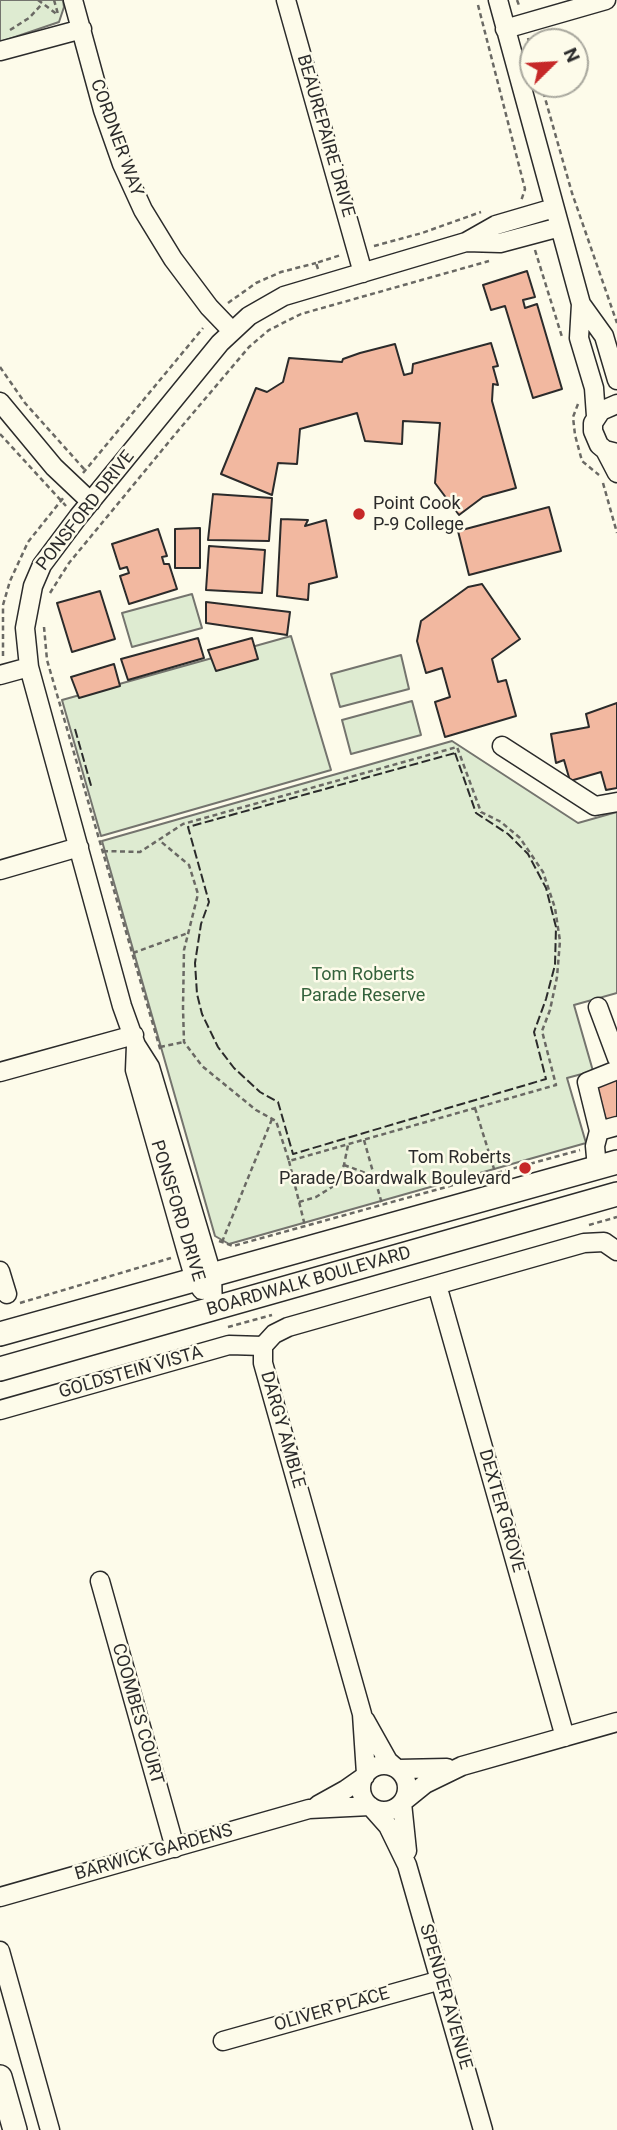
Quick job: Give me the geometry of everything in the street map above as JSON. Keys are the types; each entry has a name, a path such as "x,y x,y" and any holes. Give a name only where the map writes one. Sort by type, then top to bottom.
{"main road":[{"name":"BOARDWALK BOULEVARD","path":"0,1334 203,1277 602,1152"},
{"name":"BOARDWALK BOULEVARD","path":"0,1369 617,1194"},
{"path":"0,2077 15,2130"}],"street":[{"name":"CORDNER WAY","path":"73,0 103,110 142,211 173,259 209,307 232,331"},
{"name":"BEAUREPAIRE DRIVE","path":"286,0 363,273"},
{"path":"498,0 581,304 579,338 594,388 596,416 593,431 599,446 611,452 617,473"},
{"path":"506,29 606,0"},
{"path":"2,43 82,29"},
{"name":"PONSFORD DRIVE","path":"213,1309 195,1250 150,1067 122,1006 29,667 25,628 33,586 49,555 91,502 232,331 249,316 274,301 466,243 496,225 554,208"},
{"name":"PONSFORD DRIVE","path":"466,243 500,243 560,227"},
{"path":"581,304 604,336 617,380"},
{"path":"0,402 37,449 91,502"},
{"path":"596,416 607,407 617,404"},
{"path":"0,675 29,667"},
{"path":"502,746 595,806 617,802"},
{"path":"0,870 79,847"},
{"path":"598,1007 617,1058"},
{"path":"0,1072 140,1043"},
{"path":"602,1152 587,1082 617,1070"},
{"path":"602,1152 617,1126"},
{"name":"DARGY AMBLE","path":"397,1769 381,1749 362,1714 263,1363 263,1346 274,1334 288,1327 584,1243 596,1241 615,1245"},
{"path":"0,1271 10,1300"},
{"name":"DEXTER GROVE","path":"437,1285 565,1737"},
{"name":"GOLDSTEIN VISTA","path":"0,1410 229,1345 263,1346"},
{"name":"COOMBES COURT","path":"100,1581 175,1847"},
{"name":"DARGY AMBLE","path":"362,1714 365,1775"},
{"path":"461,1766 397,1769 380,1765 365,1775 361,1790 371,1807 388,1811 425,1784 461,1766 617,1722"},
{"path":"397,1769 407,1783 403,1802"},
{"name":"BARWICK GARDENS","path":"0,1897 309,1809 345,1790 365,1775"},
{"name":"SPENDER AVENUE","path":"403,1802 407,1865"},
{"name":"BARWICK GARDENS","path":"309,1809 371,1807"},
{"name":"SPENDER AVENUE","path":"371,1807 388,1826 407,1865 483,2130"},
{"path":"0,1951 50,2130"},
{"name":"OLIVER PLACE","path":"223,2041 441,1980"}],"path":[{"path":"38,0 58,15 54,0"},
{"path":"2,43 42,4"},
{"path":"478,5 525,189 521,198 526,216"},
{"path":"545,98 572,193 617,324"},
{"path":"322,285 316,262 422,233 483,212"},
{"path":"531,235 564,347"},
{"path":"49,594 94,532 237,360 263,334 301,314 496,259"},
{"path":"61,500 204,328"},
{"path":"0,368 25,403 85,471"},
{"path":"579,401 573,417 582,461 601,477 617,533"},
{"path":"46,617 44,628 47,660 164,1060"},
{"path":"103,851 140,852 183,824 457,747 481,811 520,838 543,872 555,908 560,941 557,977 542,1031 556,1085 289,1161"},
{"path":"159,840 189,865 198,894 188,933 183,975 184,1042 202,1066 256,1110 276,1121 305,1226"},
{"path":"133,953 188,933"},
{"path":"140,1043 160,1047 184,1042"},
{"path":"475,1108 495,1173"},
{"path":"222,1242 272,1119"},
{"path":"364,1140 382,1204"},
{"path":"299,1202 316,1197 332,1186 344,1165 348,1145"},
{"path":"10,1300 195,1250 216,1240 233,1246 495,1173 602,1152"},
{"path":"344,1165 374,1175"}],"green space":[{"path":"0,0 63,0 64,7 59,22 0,42"},
{"path":"192,594 202,628 132,647 122,613"},
{"path":"291,636 331,770 101,836 62,700"},
{"path":"401,655 409,689 340,707 331,674"},
{"path":"412,701 421,735 351,754 342,720"},
{"name":"Tom Roberts Parade Reserve","path":"452,741 578,823 617,812 617,993 574,1005 593,1071 567,1078 586,1143 229,1244 215,1236 102,841"}],"building":[{"path":"527,271 535,297 523,300 525,308 537,304 562,389 533,398 505,306 491,310 483,285"},
{"path":"491,343 498,366 493,367 498,385 493,384 492,401 516,488 483,497 459,515 435,483 440,423 403,421 402,444 365,441 357,413 300,429 297,464 278,463 272,495 221,474 256,388 267,392 283,382 289,358 342,362 343,359 360,353 395,344 404,375 412,373 413,364"},
{"path":"213,494 272,498 269,541 208,540"},
{"path":"549,507 561,551 469,575 458,531"},
{"path":"281,519 308,520 305,526 326,520 337,577 309,584 308,600 277,596"},
{"path":"200,528 200,568 175,568 175,529"},
{"path":"158,529 167,556 162,557 164,564 169,564 177,589 129,604 120,576 129,573 127,567 120,569 112,544"},
{"path":"209,546 265,550 262,593 206,590"},
{"path":"482,584 520,639 492,659 498,682 506,680 516,716 445,737 435,702 450,697 442,668 426,673 417,641 421,621 468,587"},
{"path":"100,591 115,639 72,652 57,603"},
{"path":"206,602 290,612 287,635 206,623"},
{"path":"198,638 204,658 128,680 121,659"},
{"path":"252,638 258,659 216,671 208,650"},
{"path":"114,664 120,686 79,698 71,677"},
{"path":"617,703 617,788 606,790 601,772 570,781 564,760 556,763 551,734 589,727 586,714"},
{"path":"617,1079 617,1123 608,1126 595,1085"}],"fence":[{"path":"75,729 92,789"},
{"path":"455,753 476,813 508,834 528,854 546,888 556,927 555,965 534,1032 546,1079 293,1154 278,1102 260,1092 234,1068 218,1047 202,1014 197,994 195,963 201,924 209,902 188,827 455,753"}],"place":[{"name":"Point Cook P-9 College","path":"359,514"},
{"name":"Tom Roberts Parade/Boardwalk Boulevard","path":"525,1168"}]}
